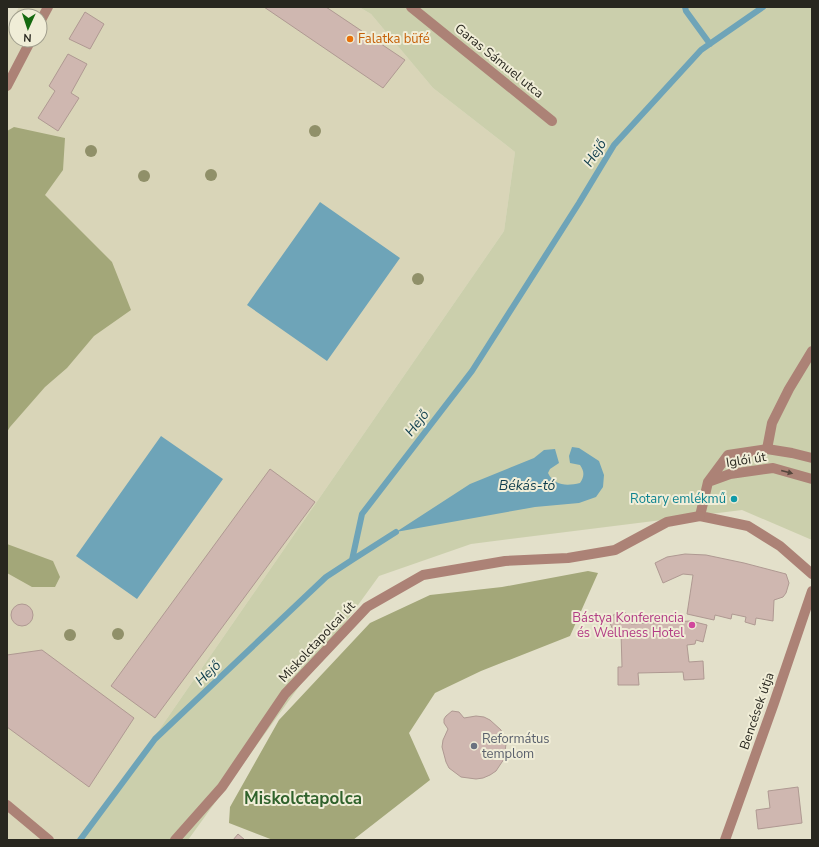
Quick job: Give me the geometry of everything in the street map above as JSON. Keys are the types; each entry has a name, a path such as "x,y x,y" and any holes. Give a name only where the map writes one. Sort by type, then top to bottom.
{"street":[{"name":"Garas Sámuel utca","path":"411,7 552,121"},
{"path":"7,86 27,48"},
{"path":"767,449 772,423 789,389 812,351"},
{"name":"Iglói út","path":"700,516 708,482 728,455 767,449 792,452 812,458"},
{"name":"Iglói út","path":"708,482 730,474 773,468 812,479"},
{"path":"700,516 748,526 780,546 812,574"},
{"name":"Miskolctapolcai út","path":"175,840 222,787 285,694 367,607 423,575 505,561 568,558 615,550 667,522 700,516"},
{"name":"Bencések útja","path":"724,840 774,703 812,591"},
{"path":"7,804 49,840"}],"shaded area":[{"path":"19,7 359,7 371,14 433,88 515,152 504,231 83,840 7,840 7,30 8,28 8,48 48,48 48,8"}],"green space":[{"path":"359,7 812,7 812,540 742,510 471,544 379,576 188,840 83,840 504,231 515,152 433,88 371,14"},
{"path":"14,127 65,138 63,170 45,195 112,262 131,310 94,336 67,368 45,387 7,432 7,131"},
{"path":"7,544 53,561 60,577 55,587 32,587 7,573"},
{"path":"588,571 598,573 570,636 481,671 435,693 409,733 430,780 353,840 273,840 229,823 230,807 279,720 370,623 430,595 502,587"}],"water":[{"path":"320,202 400,258 327,361 247,305"},
{"path":"161,436 223,479 137,599 76,556"},
{"name":"Békás-tó","path":"572,447 579,448 599,461 604,475 603,487 596,497 579,503 535,507 396,532 470,484 534,458 544,450 555,449 559,463 550,469 548,473 557,483 570,485 580,483 583,477 582,468 580,465 570,463 569,456"}],"building":[{"path":"264,7 326,7 405,60 383,88"},
{"path":"85,12 104,24 90,49 69,39"},
{"path":"68,54 87,64 71,93 79,98 58,131 38,118 55,91 49,86"},
{"path":"270,469 315,502 155,718 111,686"},
{"path":"685,554 706,555 786,574 789,583 783,597 774,600 773,621 756,618 755,625 745,622 746,617 732,614 731,619 715,615 714,620 687,614 693,575 683,574 663,583 655,563 667,557"},
{"path":"22,604 30,607 33,615 30,623 22,626 14,623 11,615 14,607"},
{"path":"618,612 625,612 630,617 631,624 691,621 707,625 703,642 696,640 695,644 687,645 689,662 703,661 704,679 684,680 683,672 638,673 639,685 618,685 618,667 622,667 621,632 613,630 610,623 612,616"},
{"path":"42,650 134,718 89,787 7,727 7,655"},
{"name":"Református templom","path":"452,711 459,712 464,718 476,716 484,717 490,720 501,730 506,744 504,759 496,771 490,775 476,779 461,777 449,768 442,747 443,740 448,729 444,723 444,719"},
{"path":"798,787 802,823 758,829 756,810 770,808 768,791"},
{"path":"238,834 245,840 233,840"}],"waterway":[{"path":"685,7 686,11 710,44"},
{"name":"Hejő","path":"80,840 155,739 326,577 352,560 362,514 472,371 579,203 614,145 701,50 763,7"},
{"path":"352,560 396,532"}],"place":[{"name":"Falatka büfé","path":"350,39"},
{"name":"Rotary emlékmű","path":"734,499"},
{"name":"Bástya Konferencia és Wellness Hotel","path":"692,625"},
{"name":"Református templom","path":"474,746"}],"district":[{"name":"Miskolctapolca","path":"303,798"}]}
